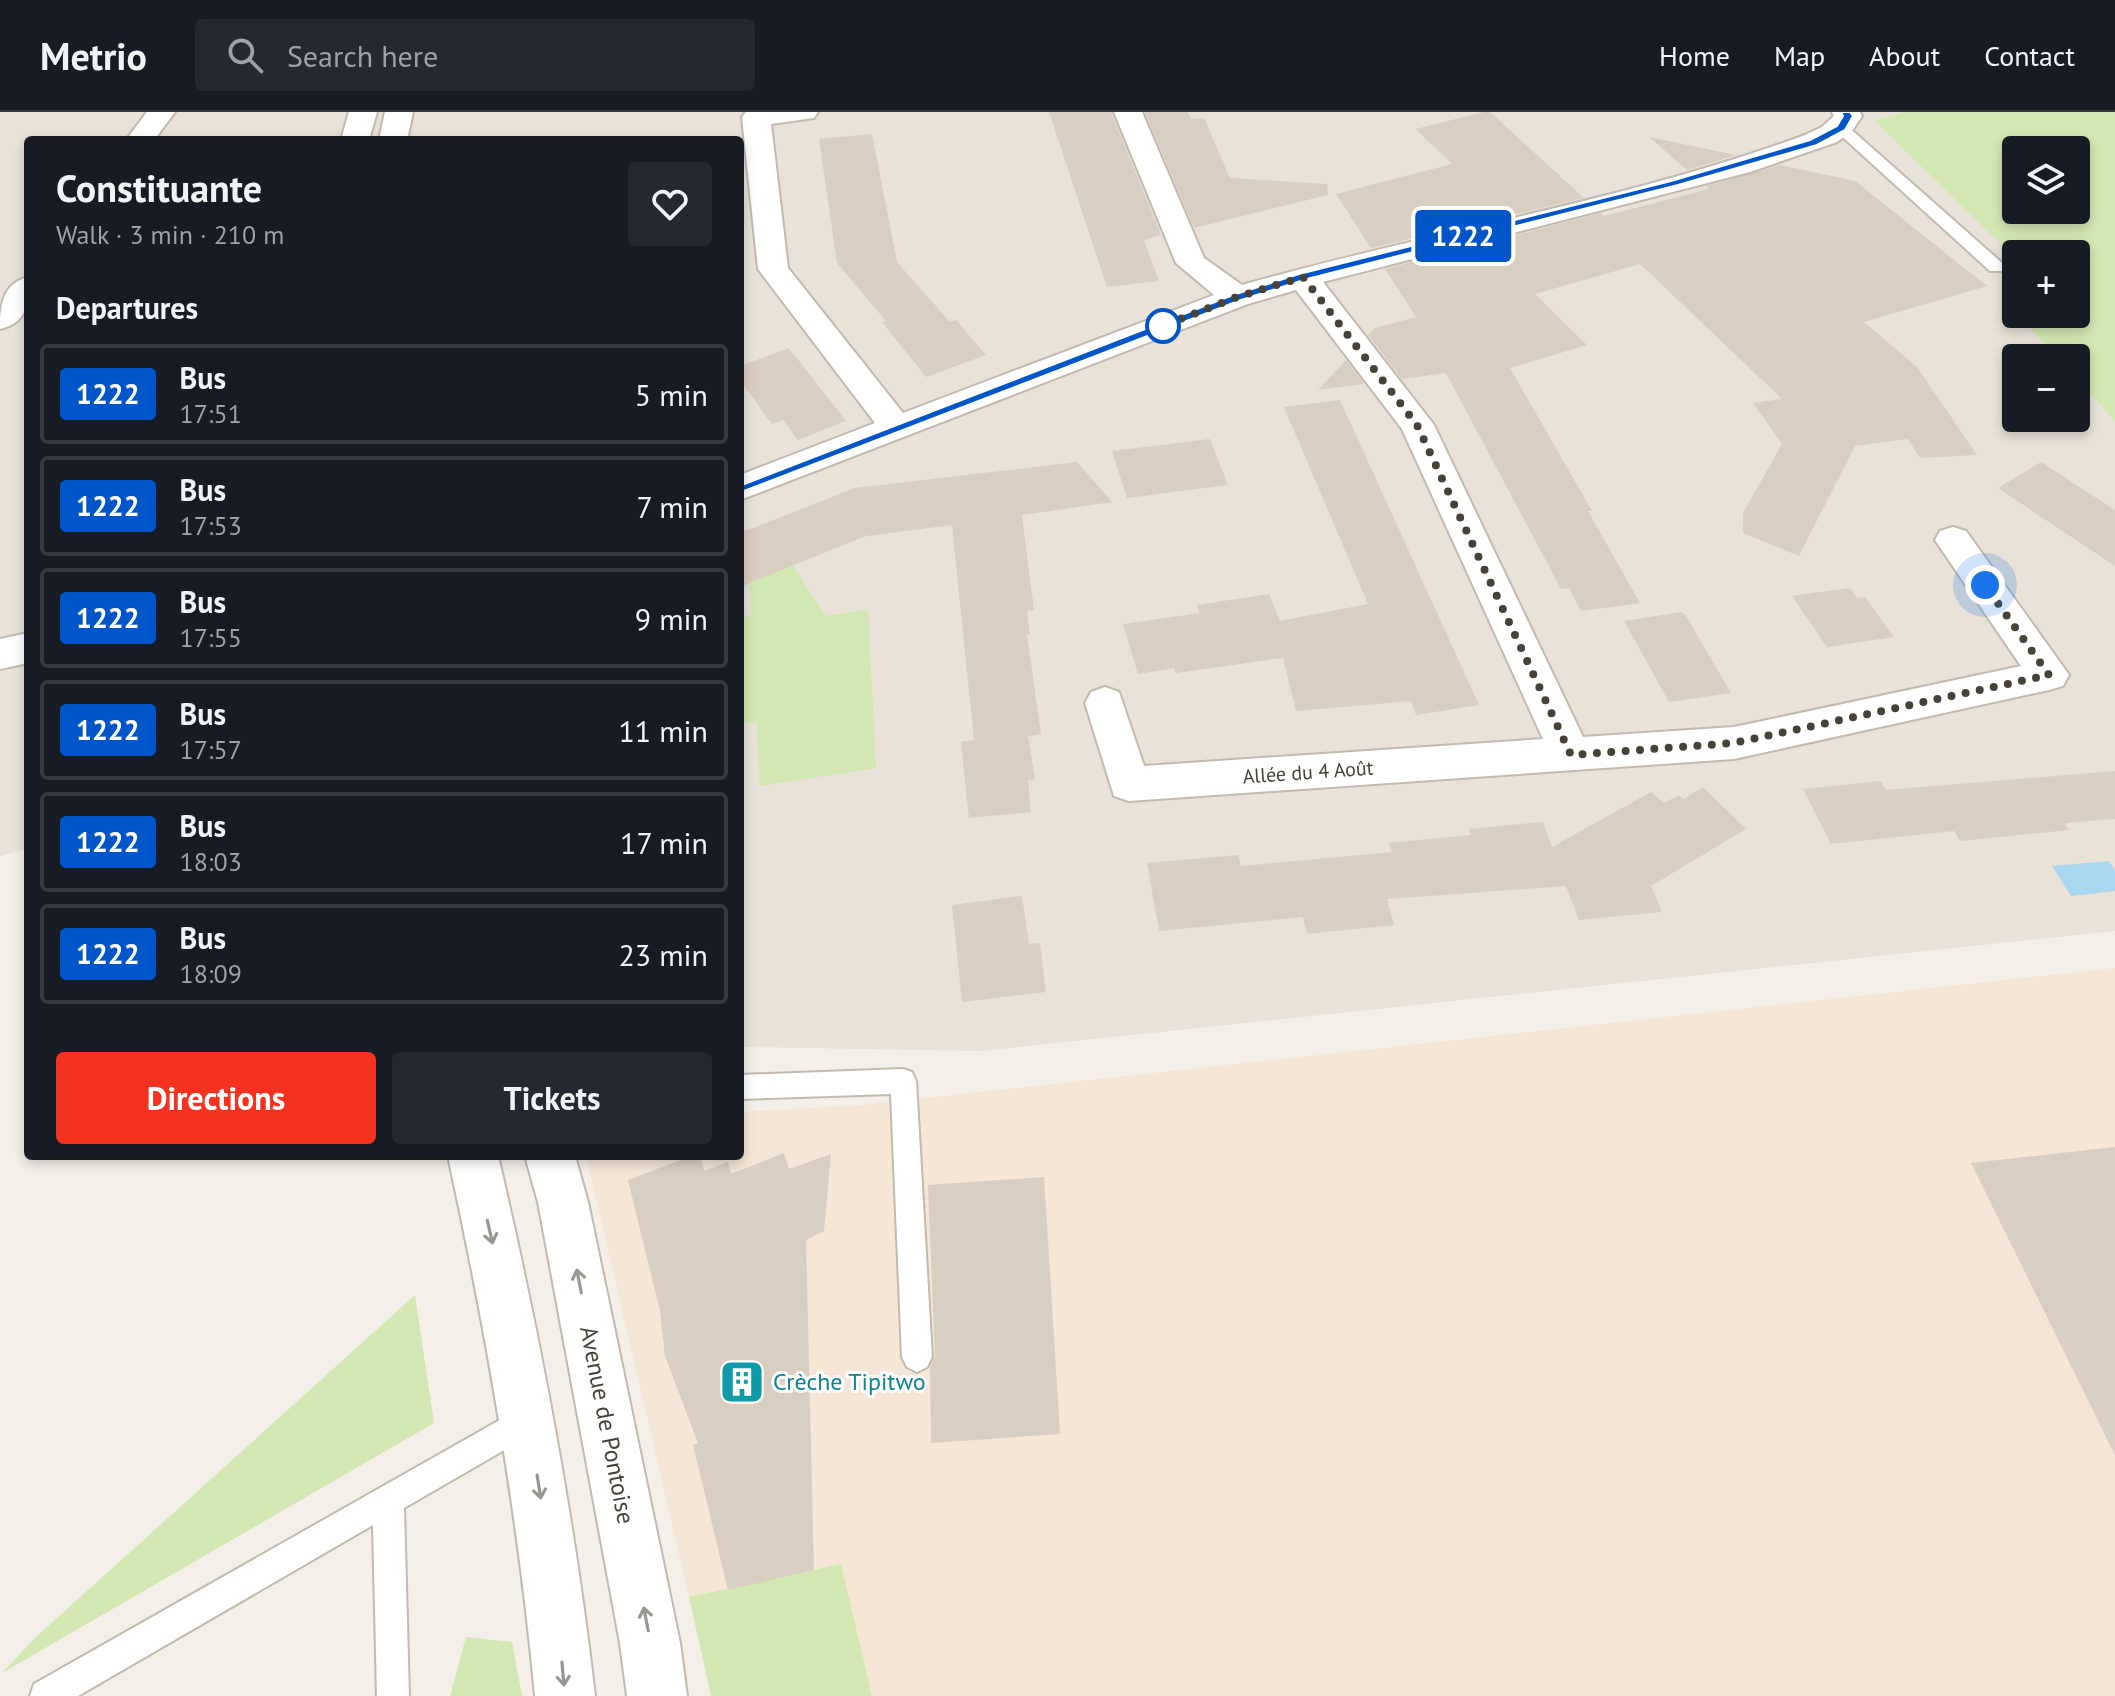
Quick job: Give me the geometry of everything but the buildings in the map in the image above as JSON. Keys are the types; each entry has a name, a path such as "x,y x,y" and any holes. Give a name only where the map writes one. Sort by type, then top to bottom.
{"street":[{"path":"143,136 161,112"},
{"path":"356,136 363,112"},
{"path":"394,136 399,112"},
{"path":"804,112 756,117 754,212 773,269 897,428"},
{"path":"1128,112 1191,263 1237,297"},
{"path":"744,486 1237,297 1303,277 1675,183 1813,142 1845,120"},
{"path":"1303,277 1417,425 1571,755 1734,743 2049,675 1953,540"},
{"path":"0,319 7,315 24,292"},
{"path":"0,654 24,649"},
{"name":"Allée du 4 Août","path":"1105,703 1129,784 1571,755"},
{"path":"474,1160 528,1419 556,1597 565,1696"},
{"name":"Avenue de Pontoise","path":"551,1160 563,1202 650,1643 657,1696"}],"lane":[{"path":"1845,120 1996,267"},
{"path":"744,1087 903,1081 917,1357"},
{"path":"46,1696 528,1419"},
{"path":"388,1499 393,1696"}],"shaded area":[{"path":"0,112 2115,112 2115,931 981,1051 744,1047 744,136 24,136 24,850 0,856"},
{"path":"2115,968 2115,1696 872,1696 840,1565 689,1597 587,1160 744,1160 744,1112 861,1105"}],"green space":[{"path":"1904,112 2115,112 2115,421 2090,393 2090,344 2045,344 2030,328 2090,328 2090,240 2002,240 2002,245 1875,121"},
{"path":"765,523 826,616 868,610 876,768 760,786 756,722 744,724 744,616 751,615 749,583"},
{"path":"415,1295 434,1423 2,1673 37,1636"},
{"path":"841,1564 872,1696 711,1696 689,1597"},
{"path":"466,1637 512,1642 522,1696 450,1696"}],"water":[{"path":"2109,861 2115,870 2115,891 2071,896 2052,866"}],"bus line":[{"name":"1222","path":"744,486 1237,297 1303,277 1675,183 1813,142 1841,128 1848,116 1846,112"}],"place":[{"name":"Crèche Tipitwo","path":"742,1382"}],"route":[{"path":"1163,326 1152,330 1237,297 1303,277 1417,425 1571,755 1734,743 2049,675 1985,585"}]}
